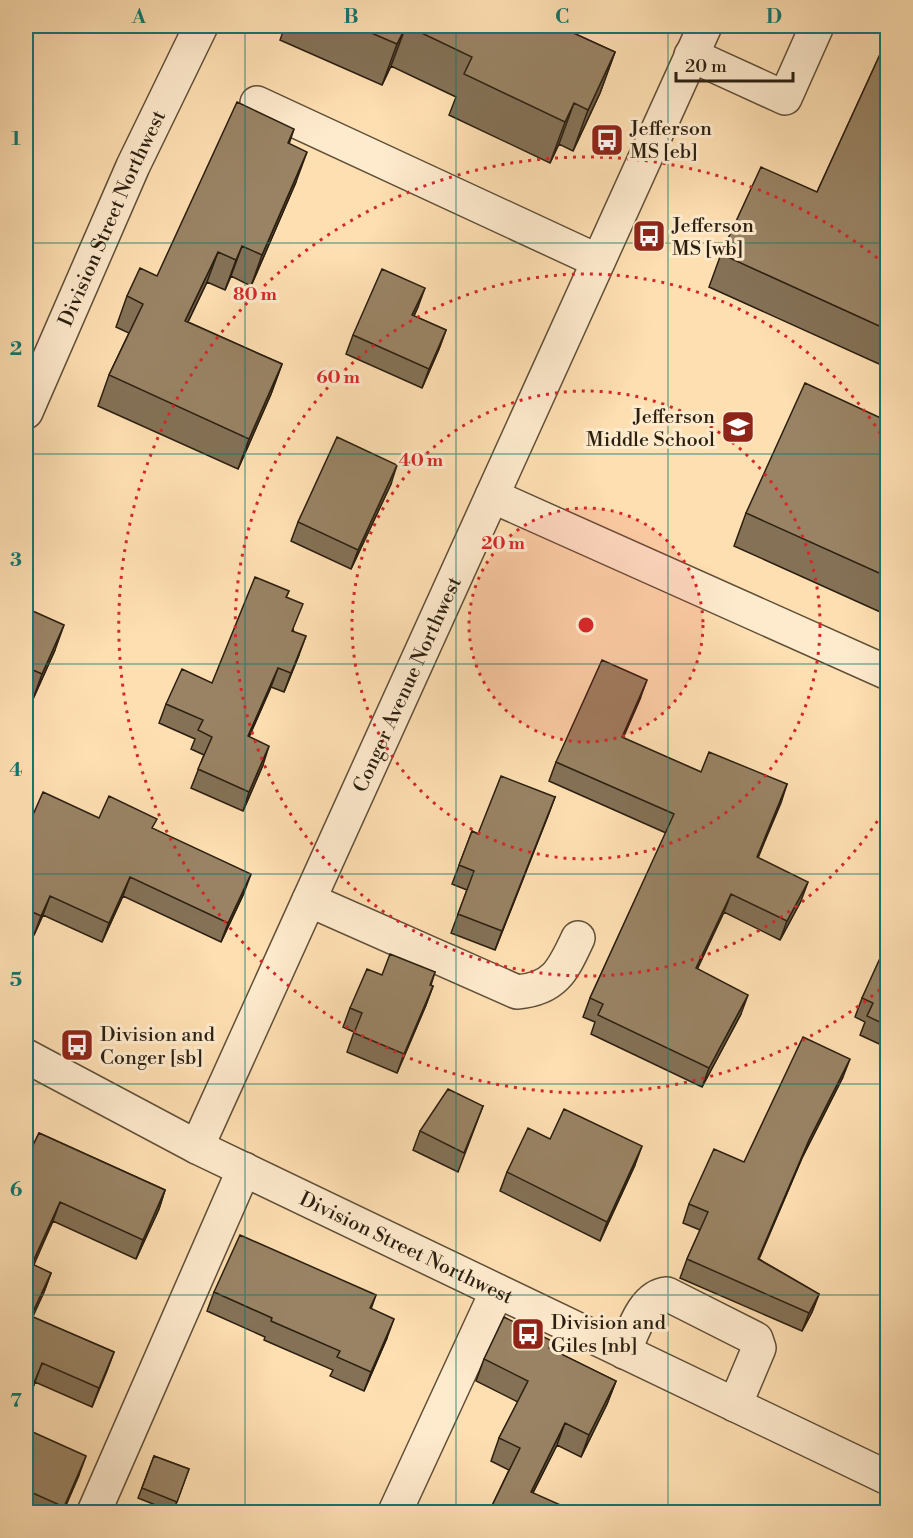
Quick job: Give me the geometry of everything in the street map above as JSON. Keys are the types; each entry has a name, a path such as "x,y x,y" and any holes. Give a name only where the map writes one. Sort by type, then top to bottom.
{"street":[{"name":"Division Street Northwest","path":"26,412 133,166 201,26"},
{"name":"Conger Avenue Northwest","path":"197,1147 705,26"},
{"path":"691,56 785,98 817,26"},
{"path":"257,103 598,261"},
{"path":"492,496 888,672"},
{"path":"309,900 517,992 538,990 548,984 566,963 578,938"},
{"name":"Division Street Northwest","path":"26,1056 197,1147 888,1478"},
{"path":"94,1512 244,1169"},
{"path":"395,1512 497,1291"},
{"path":"624,1352 649,1300 658,1294 667,1294 756,1340 759,1348 735,1405"}],"building":[{"path":"355,26 406,26 397,44"},
{"path":"407,26 558,26 615,52 588,110 574,103 565,122 464,74 472,57"},
{"path":"888,37 888,330 721,254 761,167 817,192"},
{"path":"237,102 294,129 288,143 307,152 262,255 242,246 236,260 218,252 185,321 282,364 249,439 109,375 143,304 127,296 140,268 157,276"},
{"path":"382,269 425,288 412,315 446,330 429,369 353,335"},
{"path":"805,383 885,420 888,414 888,577 746,513"},
{"path":"337,437 397,465 358,550 298,522"},
{"path":"255,577 289,591 286,597 303,604 292,631 306,636 291,673 278,668 248,736 269,746 249,792 198,769 212,737 198,730 203,720 166,704 182,669 212,683"},
{"path":"26,608 64,625 42,674 26,667"},
{"path":"602,660 647,680 622,737 701,772 709,752 787,784 757,857 808,882 787,921 731,894 696,968 748,995 709,1068 598,1015 603,1004 590,998 674,814 556,762"},
{"path":"501,776 555,797 502,931 458,914 474,871 459,865 472,831 478,834"},
{"path":"43,792 99,818 109,796 157,819 152,828 251,874 228,923 130,877 109,923 50,896 41,916 26,909 26,831"},
{"path":"390,954 435,972 430,985 433,986 404,1054 354,1033 362,1013 350,1008 367,969 382,975"},
{"path":"881,956 888,959 888,1026 867,1016 873,1003 862,998"},
{"path":"803,1037 850,1059 809,1140 758,1259 819,1294 809,1313 687,1259 708,1212 689,1204 714,1149 744,1162"},
{"path":"448,1089 483,1106 464,1153 420,1131"},
{"path":"564,1109 642,1146 607,1222 507,1172 528,1128 550,1139"},
{"path":"39,1133 165,1190 143,1240 60,1202 32,1264 51,1273 31,1316 114,1352 99,1388 42,1363 26,1403 26,1160"},
{"path":"240,1235 376,1295 370,1308 394,1319 371,1372 337,1357 340,1351 271,1321 272,1318 214,1292"},
{"path":"504,1317 552,1341 549,1348 616,1381 589,1435 565,1423 531,1492 576,1512 489,1512 520,1448 499,1438 528,1381 484,1359"},
{"path":"26,1429 86,1456 64,1507 26,1490"},
{"path":"154,1456 189,1469 177,1502 142,1488"},
{"path":"780,1505 796,1512 776,1512"}],"place":[{"name":"Jefferson MS [eb]","path":"607,140"},
{"name":"Jefferson MS [wb]","path":"649,236"},
{"name":"Jefferson Middle School","path":"738,427"},
{"name":"Division and Conger [sb]","path":"77,1045"},
{"name":"Division and Giles [nb]","path":"528,1334"}]}
